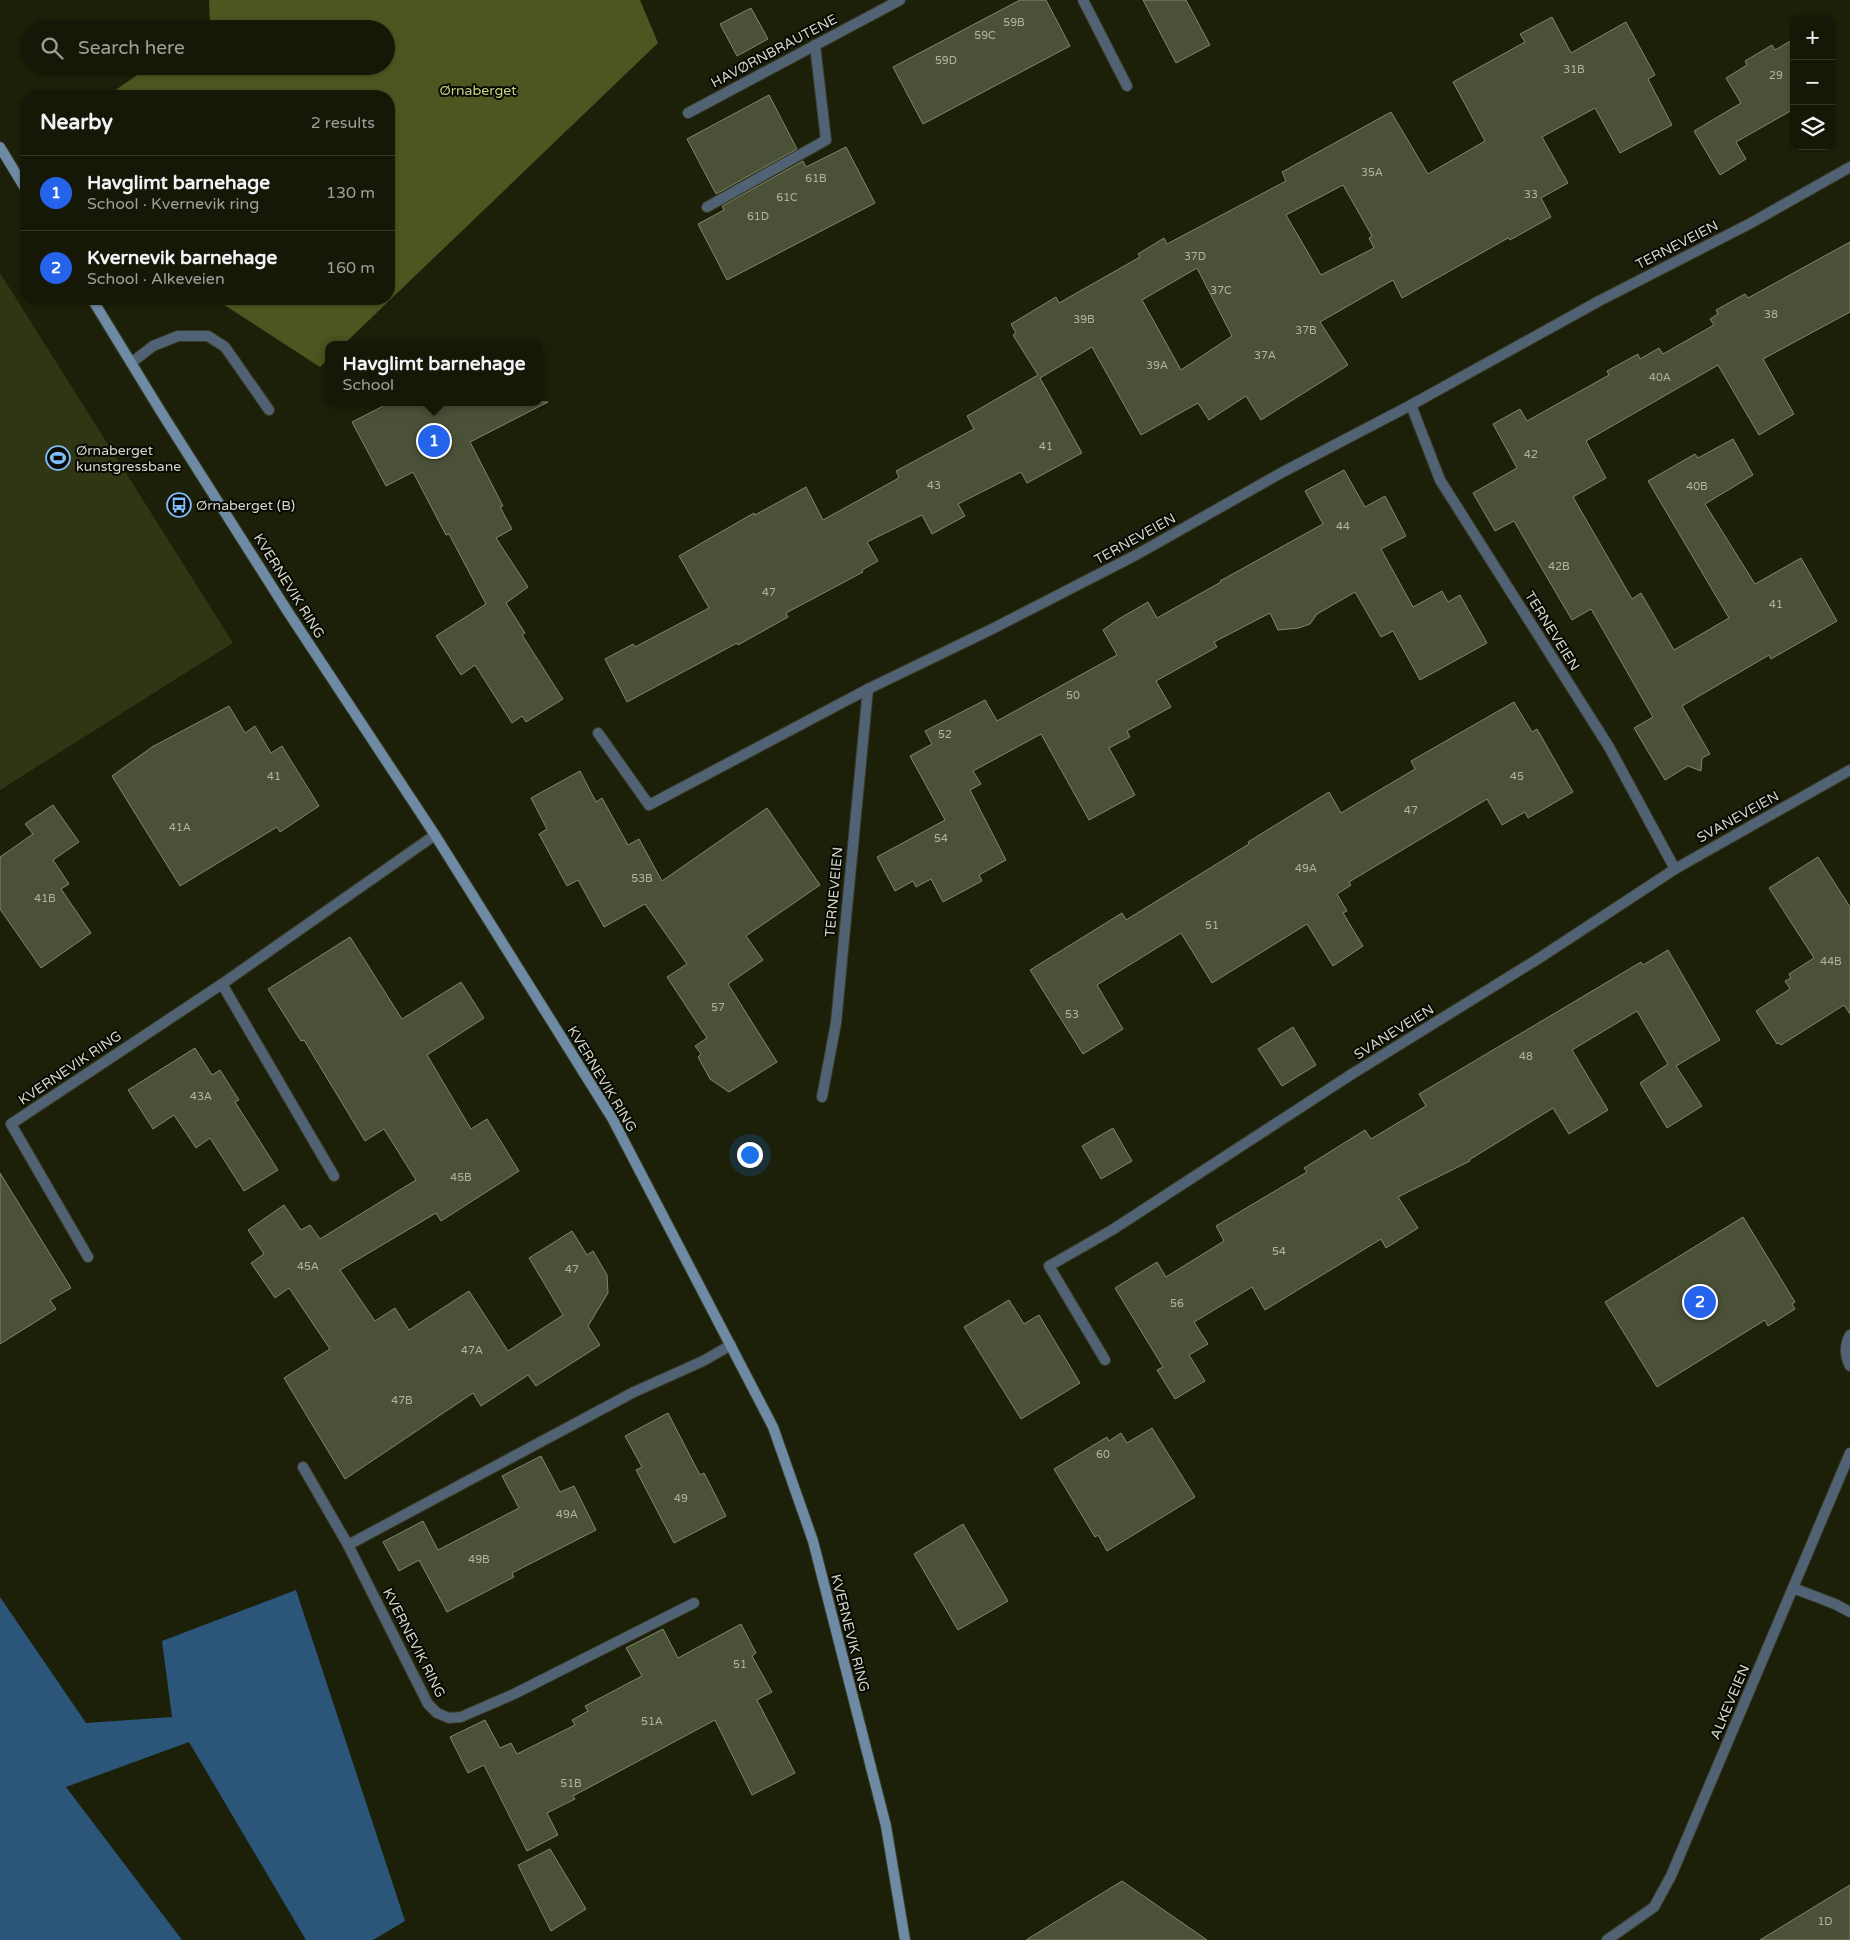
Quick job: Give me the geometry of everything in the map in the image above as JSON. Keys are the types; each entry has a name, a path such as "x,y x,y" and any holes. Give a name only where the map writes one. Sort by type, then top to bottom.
{"main road":[{"path":"0,148 20,180"},
{"name":"KVERNEVIK RING","path":"96,305 288,612 435,835 612,1118 773,1427 813,1541 886,1826 905,1940"}],"street":[{"name":"HAVØRNBRAUTENE","path":"688,113 900,0"},
{"path":"1083,0 1127,86"},
{"path":"707,208 826,140 815,45"},
{"name":"TERNEVEIEN","path":"598,733 649,805 868,689 992,630 1136,555 1281,473 1411,405 1599,301 1751,223 1850,168"},
{"path":"131,363 153,346 178,336 208,336 226,347 269,410"},
{"name":"TERNEVEIEN","path":"1411,405 1440,480 1609,747 1675,869"},
{"name":"TERNEVEIEN","path":"822,1097 836,1023 868,689"},
{"name":"SVANEVEIEN","path":"1105,1360 1049,1266 1112,1230 1352,1074 1540,958 1675,869 1850,770"},
{"name":"KVERNEVIK RING","path":"88,1257 11,1124 222,984 435,835"},
{"path":"222,984 334,1176"},
{"path":"1850,1335 1847,1341 1845,1357 1850,1366"},
{"path":"348,1544 634,1392 702,1361 731,1345"},
{"name":"ALKEVEIEN","path":"1607,1940 1654,1907 1671,1876 1850,1453"},
{"name":"KVERNEVIK RING","path":"303,1467 348,1544 428,1704 437,1713 449,1718 461,1717 514,1694 694,1603"},
{"path":"1793,1588 1850,1612"}],"green space":[{"name":"Ørnaberget","path":"209,0 640,0 658,43 395,295 395,90 116,90 137,75 395,75 395,20 210,20"},
{"name":"Ørnaberget kunstgressbane","path":"0,273 233,643 0,790"},
{"name":"Ørnaberget","path":"224,305 385,305 347,341 325,341 325,362 320,367"}],"water":[{"path":"296,1590 405,1921 373,1940 306,1940 189,1742 66,1787 182,1940 0,1940 0,1597 86,1723 172,1717 162,1641"}],"building":[{"path":"1020,0 1046,0 1070,46 923,124 893,67"},
{"path":"1143,0 1186,0 1210,45 1176,63"},
{"path":"751,8 768,39 737,56 720,24"},
{"path":"1552,17 1571,53 1626,22 1655,75 1648,79 1672,125 1620,153 1595,108 1542,137 1568,183 1541,198 1551,217 1510,240 1508,238 1402,298 1393,280 1320,322 1348,365 1261,420 1246,396 1209,420 1198,403 1141,435 1092,347 1040,378 1082,453 1027,483 1021,472 958,504 965,516 932,534 922,515 867,542 878,561 862,570 863,572 786,613 788,617 738,645 737,643 627,702 605,659 633,644 635,647 709,608 679,556 754,513 755,515 806,487 823,520 897,479 899,477 896,471 974,429 967,416 1038,375 1013,335 1016,333 1011,324 1056,297 1059,303 1140,257 1138,254 1164,238 1167,244 1286,181 1282,172 1391,112 1428,174 1485,141 1453,82 1525,42 1520,34","holes":["1343,185 1372,236 1369,238 1374,248 1321,275 1286,215","1197,268 1232,336 1181,370 1142,300"]},
{"path":"1790,41 1790,111 1736,142 1746,159 1720,175 1694,131 1741,103 1726,78 1747,65 1745,61 1772,45 1775,50"},
{"path":"769,95 797,149 716,194 687,139"},
{"path":"846,147 875,203 727,280 698,224 724,210 722,206 803,161 806,167"},
{"path":"1850,242 1850,312 1763,359 1794,414 1759,435 1718,365 1586,441 1606,478 1573,497 1632,599 1641,593 1674,650 1729,618 1648,481 1695,454 1698,458 1733,439 1753,475 1705,504 1755,584 1801,558 1837,621 1771,659 1769,655 1682,706 1710,754 1702,758 1701,771 1688,766 1665,780 1634,728 1653,717 1591,609 1572,620 1514,521 1495,531 1473,493 1517,468 1493,424 1520,409 1527,421 1609,375 1607,371 1638,354 1640,359 1659,348 1663,354 1714,325 1710,319 1718,314 1716,310 1745,294 1748,298"},
{"path":"383,406 540,406 470,442 503,506 500,507 512,529 496,538 528,587 506,603 525,633 522,635 563,699 526,722 522,716 512,723 475,665 461,675 436,636 486,604 449,534 446,535 413,472 386,486 352,422"},
{"path":"1344,470 1365,507 1385,496 1406,536 1381,549 1413,607 1442,591 1448,602 1460,595 1487,643 1420,680 1393,631 1381,637 1355,592 1317,614 1310,624 1299,628 1278,630 1270,613 1214,642 1217,647 1156,681 1171,707 1127,731 1130,737 1109,748 1135,795 1089,820 1041,734 973,771 981,784 970,790 1006,860 979,875 982,881 943,902 931,879 916,887 913,881 895,891 877,857 945,820 910,756 932,744 925,731 985,700 997,721 1117,655 1103,630 1117,620 1148,602 1157,618 1323,524 1305,491"},
{"path":"1514,702 1532,732 1537,729 1573,792 1528,818 1525,812 1502,825 1487,799 1349,882 1351,885 1337,894 1347,911 1343,913 1363,946 1333,966 1307,924 1212,983 1181,933 1097,985 1123,1029 1083,1054 1030,970 1122,913 1126,920 1329,792 1341,813 1415,769 1411,761"},
{"path":"229,706 245,733 255,726 271,753 282,746 319,806 280,832 277,827 180,886 112,776 152,747"},
{"path":"580,771 596,802 602,798 628,845 639,839 662,881 767,808 820,885 746,936 763,960 728,984 777,1062 729,1092 710,1079 698,1057 701,1054 695,1046 707,1038 667,977 687,964 645,904 604,927 578,880 567,886 539,834 547,829 531,798"},
{"path":"53,805 79,842 53,860 69,884 61,889 91,933 41,968 0,909 0,857 33,834 25,824"},
{"path":"1818,857 1850,907 1850,1014 1844,1005 1781,1045 1777,1044 1756,1011 1790,989 1785,981 1791,978 1789,974 1814,958 1769,888"},
{"path":"350,937 402,1019 461,982 484,1018 427,1055 471,1129 487,1119 519,1171 441,1221 436,1213 340,1270 375,1321 395,1308 409,1330 469,1291 508,1351 563,1315 529,1258 572,1231 587,1255 593,1251 607,1275 608,1293 588,1326 600,1345 536,1386 528,1375 481,1406 473,1393 345,1479 284,1378 330,1349 289,1288 275,1298 251,1263 264,1254 248,1230 284,1205 301,1230 310,1225 320,1239 416,1180 384,1129 365,1141 304,1040 301,1041 268,989"},
{"path":"1668,950 1720,1040 1676,1066 1702,1106 1667,1128 1640,1083 1668,1064 1637,1011 1572,1050 1608,1110 1569,1134 1553,1108 1470,1161 1398,1197 1418,1228 1386,1248 1381,1239 1265,1310 1252,1287 1194,1322 1208,1344 1189,1355 1205,1381 1175,1399 1157,1370 1163,1367 1115,1288 1157,1262 1166,1277 1224,1241 1216,1226 1307,1172 1304,1168 1365,1130 1371,1139 1426,1106 1419,1094 1641,962 1643,965"},
{"path":"1293,1027 1316,1065 1282,1086 1258,1049"},
{"path":"195,1048 212,1075 220,1070 239,1100 235,1102 278,1170 244,1191 210,1138 196,1148 174,1115 153,1129 128,1090"},
{"path":"1113,1128 1132,1161 1101,1179 1082,1146"},
{"path":"0,1173 71,1288 50,1300 56,1309 0,1344"},
{"path":"1743,1217 1795,1302 1792,1304 1795,1309 1768,1326 1765,1320 1657,1387 1605,1302"},
{"path":"1009,1300 1024,1324 1039,1315 1080,1383 1021,1419 964,1327"},
{"path":"668,1413 700,1475 704,1473 726,1516 674,1543 636,1470 642,1467 625,1436"},
{"path":"1152,1428 1195,1497 1107,1551 1098,1535 1095,1537 1054,1469 1107,1437 1109,1441 1121,1433 1127,1443"},
{"path":"541,1456 560,1492 574,1486 596,1530 512,1573 514,1577 447,1612 419,1560 399,1571 383,1542 423,1521 438,1550 519,1508 502,1476"},
{"path":"963,1524 1008,1601 958,1630 914,1554"},
{"path":"741,1624 756,1653 752,1656 772,1692 757,1700 795,1773 752,1795 715,1720 573,1796 575,1799 547,1813 558,1835 527,1851 484,1765 468,1773 450,1737 485,1720 500,1748 511,1743 517,1754 575,1725 572,1720 588,1711 585,1706 642,1676 626,1648 663,1629 678,1658"},
{"path":"550,1849 586,1909 551,1931 518,1865"},
{"path":"1122,1881 1207,1940 1026,1940"},
{"path":"1850,1885 1850,1940 1760,1940"}],"place":[{"name":"Havglimt barnehage","path":"434,441"},
{"name":"Ørnaberget kunstgressbane","path":"58,458"},
{"name":"Ørnaberget (B)","path":"179,505"},
{"name":"Kvernevik barnehage","path":"1700,1302"}]}
